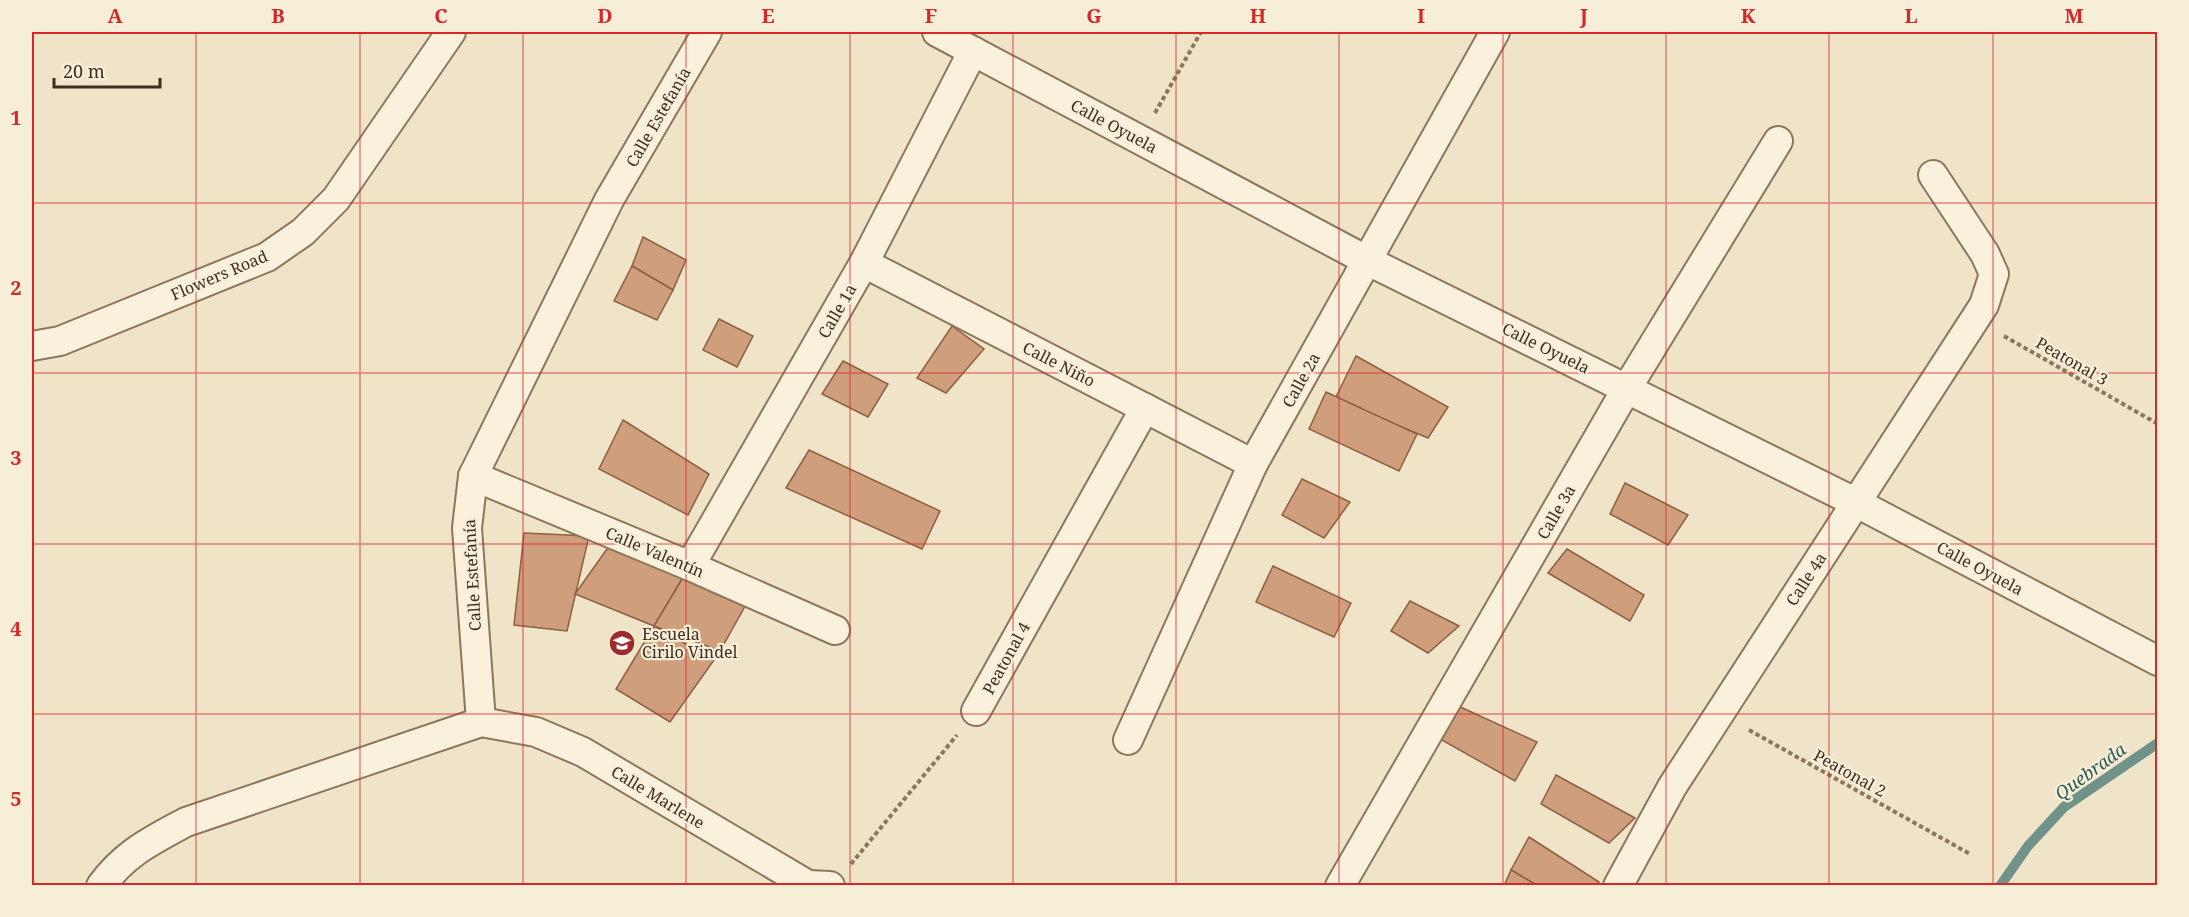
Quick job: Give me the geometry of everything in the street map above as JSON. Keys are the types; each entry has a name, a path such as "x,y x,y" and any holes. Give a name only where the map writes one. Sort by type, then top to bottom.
{"street":[{"name":"Flowers Road","path":"32,346 60,341 267,257 303,232 336,199 451,32"},
{"name":"Calle Estefanía","path":"481,722 467,528 473,476 609,201 707,32"},
{"name":"Calle Oyuela","path":"937,32 1368,261 1855,502 2157,661"},
{"name":"Calle 2a","path":"1128,740 1253,464 1496,32"},
{"name":"Calle 1a","path":"690,566 864,263 973,51"},
{"name":"Calle 3a","path":"1340,885 1627,388 1778,141"},
{"name":"Calle 4a","path":"1618,885 1672,787 1984,305 1995,274 1985,254 1934,175"},
{"name":"Calle Niño","path":"864,263 1253,464"},
{"name":"Peatonal 4","path":"976,711 1145,408"},
{"name":"Calle Valentín","path":"473,476 690,566 835,630"},
{"name":"Calle Marlene","path":"481,722 536,732 583,752 808,885 839,876"},
{"path":"101,885 118,863 186,822 481,722"}],"path":[{"path":"1139,139 1201,32"},
{"name":"Peatonal 3","path":"1974,319 2157,424"},
{"name":"Peatonal 4","path":"839,876 976,711"},
{"name":"Peatonal 2","path":"1719,713 1970,855"}],"building":[{"path":"643,237 686,260 673,290 632,266"},
{"path":"632,266 673,290 657,320 614,301"},
{"path":"719,319 753,336 737,367 703,350"},
{"path":"952,326 984,349 946,393 917,378"},
{"path":"1356,356 1448,407 1428,438 1335,399"},
{"path":"843,361 888,384 868,417 822,394"},
{"path":"1326,392 1417,434 1399,471 1309,429"},
{"path":"623,420 709,474 688,515 599,469"},
{"path":"809,450 940,511 922,549 786,488"},
{"path":"1302,479 1350,502 1324,538 1282,515"},
{"path":"1625,483 1688,515 1668,545 1610,514"},
{"path":"524,533 589,536 567,631 514,625"},
{"path":"612,542 688,569 654,626 575,594"},
{"path":"1567,549 1644,595 1630,621 1548,573"},
{"path":"1273,566 1351,603 1334,637 1256,602"},
{"path":"688,569 749,599 720,651 654,626"},
{"path":"1410,601 1459,626 1428,653 1391,631"},
{"path":"654,626 714,660 670,722 616,689"},
{"path":"1456,705 1537,742 1515,781 1440,739"},
{"path":"1556,775 1635,818 1609,843 1541,804"},
{"path":"1529,837 1599,882 1596,886 1538,886 1511,870"},
{"path":"1511,870 1538,886 1504,886"}],"waterway":[{"name":"Quebrada","path":"2000,886 2028,846 2064,807 2158,743"}],"place":[{"name":"Escuela Cirilo Vindel","path":"622,643"}]}
